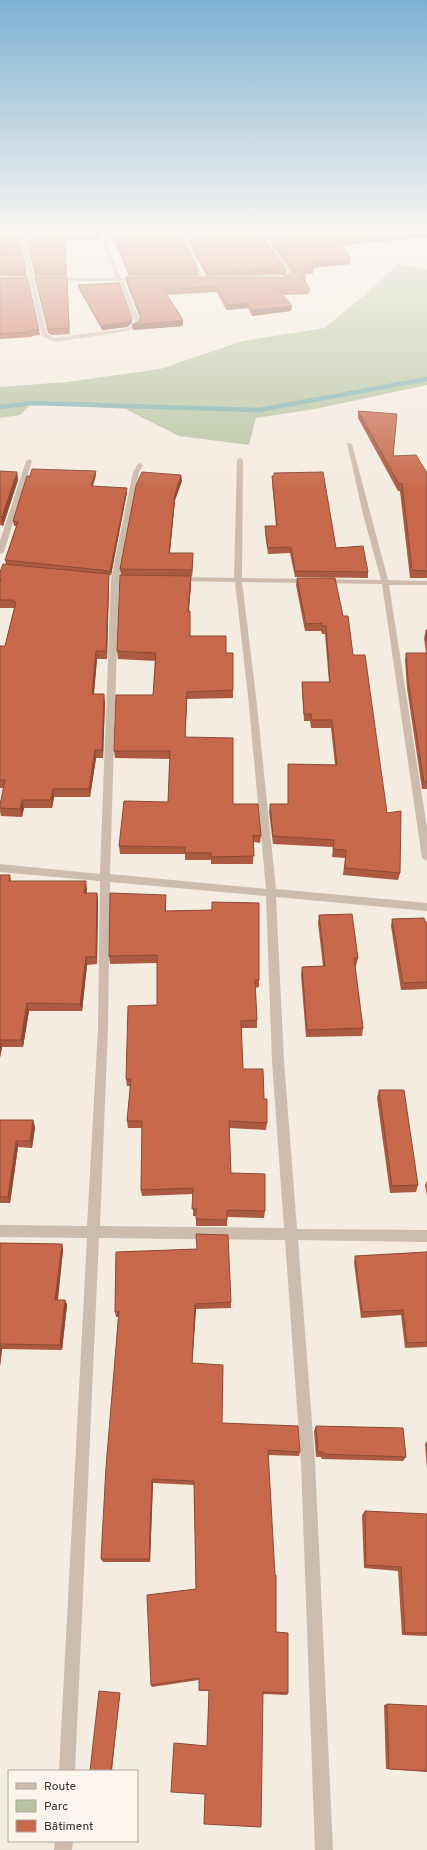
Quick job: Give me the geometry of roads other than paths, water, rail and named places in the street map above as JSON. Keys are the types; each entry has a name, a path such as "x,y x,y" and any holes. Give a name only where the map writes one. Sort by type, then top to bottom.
{"street":[{"path":"41,319 44,335 55,340 128,329 136,325 136,319"},
{"path":"349,444 366,514 385,582 427,858"},
{"path":"240,460 238,580 252,696 271,892 278,1061 308,1462 324,1850"},
{"path":"0,552 29,461"},
{"path":"67,1770 103,1028 105,876 115,579 136,472 140,465"},
{"path":"169,579 427,583"},
{"path":"0,868 105,876 427,907"},
{"path":"0,1231 427,1236"}],"waterway":[{"path":"0,407 32,403 259,410 427,379"}]}
